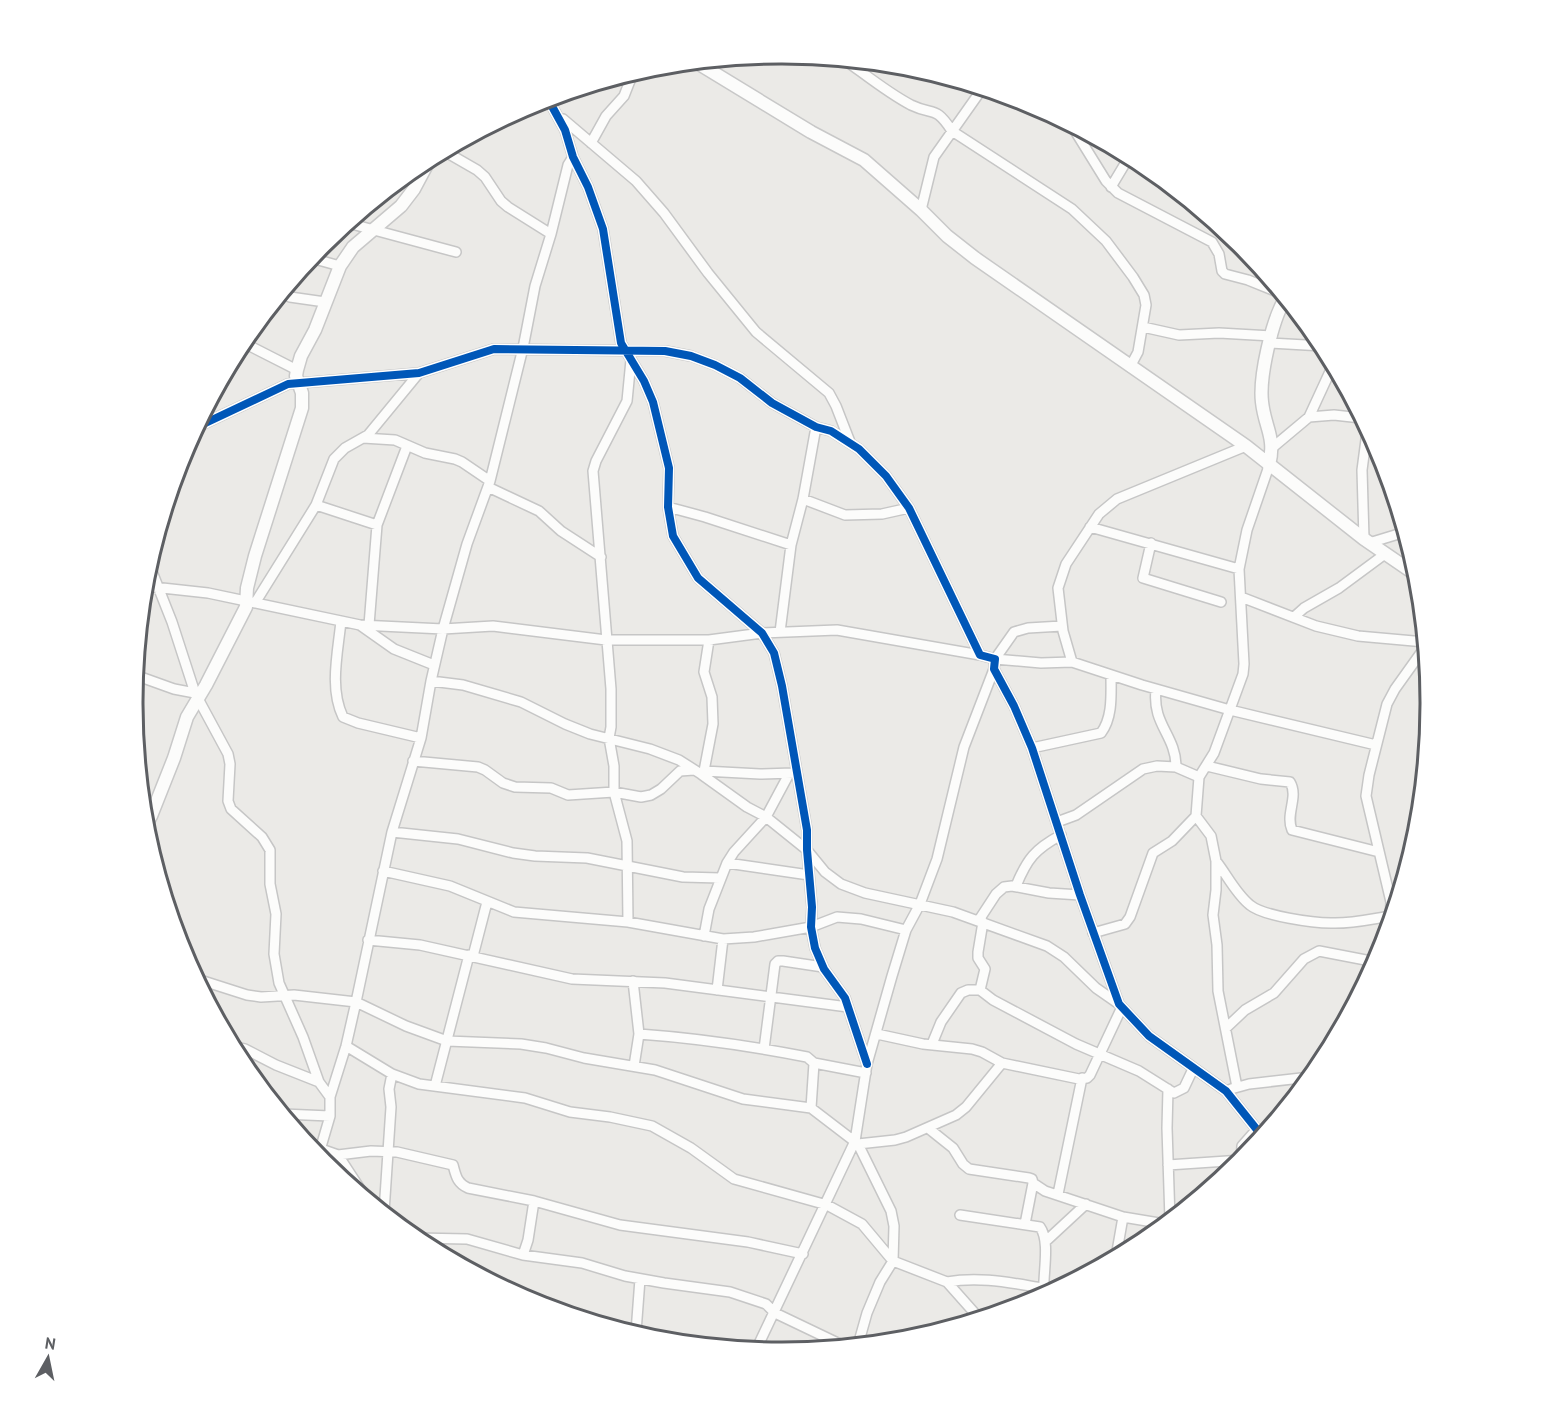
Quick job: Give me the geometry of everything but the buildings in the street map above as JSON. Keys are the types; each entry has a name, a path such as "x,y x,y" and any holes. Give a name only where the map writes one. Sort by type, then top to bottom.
{"street":[{"path":"708,69 811,132 864,160 921,210 946,236 975,258 1246,446 1366,541 1405,568"},
{"path":"859,69 910,105 942,116 952,131 1072,209 1106,241 1133,277 1144,295 1146,305 1138,351 1130,367"},
{"path":"591,143 606,116 624,96 629,83"},
{"path":"921,210 934,158 978,95"},
{"path":"554,107 568,137 573,157 588,187 603,229 620,337 645,381 653,402 669,468 668,507 673,536 698,578 762,633 774,653 782,686 793,773 807,830 812,907 811,927 815,948 823,967 845,998 866,1069"},
{"path":"559,116 636,181 664,213 708,273 756,332 829,393 850,442"},
{"path":"1080,139 1111,187 1118,193 1212,242 1219,254 1222,271 1225,274 1266,288"},
{"path":"453,156 485,177 501,201 508,207 550,234"},
{"path":"322,1146 330,1116 330,1097 346,1046 392,832 421,738 443,629 467,544 489,484 524,348 535,286 568,165 573,157"},
{"path":"1111,187 1124,165"},
{"path":"251,602 247,588 255,556 302,408 302,393 298,376 301,356 315,330 340,266 353,247 401,206 410,184"},
{"path":"358,226 456,252"},
{"path":"321,261 340,266"},
{"path":"289,297 325,302"},
{"path":"1237,1087 1218,991 1217,945 1213,915 1216,861 1210,836 1196,816 1199,777 1207,766 1243,674 1239,569 1247,530 1269,466 1272,448 1262,401 1263,382 1271,339 1281,306"},
{"path":"1143,327 1179,335 1219,333 1309,344"},
{"path":"251,348 298,376 419,373 494,349 524,348 664,351 691,356 715,364 740,378 772,403 850,442 859,448 886,476 909,507 980,655"},
{"path":"628,922 626,829 614,792 614,766 609,738 611,688 593,471 596,460 627,401 631,360"},
{"path":"152,810 174,758 196,696 251,602 316,505 334,459 345,448 363,438 377,425 419,373"},
{"path":"209,421 288,384 298,376"},
{"path":"1272,448 1309,417 1329,376"},
{"path":"1309,417 1334,415 1352,417"},
{"path":"831,431 842,420"},
{"path":"780,632 791,545 816,427"},
{"path":"363,438 395,440 424,453 462,462 489,484 539,512 561,531 601,556"},
{"path":"1365,445 1362,482 1366,541"},
{"path":"364,625 377,525 407,446"},
{"path":"1072,662 1062,626 1058,588 1066,564 1099,514 1117,499 1246,446"},
{"path":"802,499 845,515 882,514 909,507"},
{"path":"316,505 377,525"},
{"path":"668,507 791,545"},
{"path":"1090,527 1239,569"},
{"path":"1366,541 1397,534"},
{"path":"1150,543 1143,578 1221,602"},
{"path":"1294,617 1385,554"},
{"path":"155,580 183,654 196,696 228,754 230,764 228,801 231,809 262,837 270,850 270,884 276,914 274,954 279,983 303,1037 319,1082 330,1097"},
{"path":"153,587 208,593 364,625 443,629 493,626 606,640 709,640 762,633 837,630 980,655 994,664 1032,748 1080,895 1120,1006 1090,1075 1082,1078 1002,1063 972,1049 877,1034"},
{"path":"1240,597 1316,626 1358,636 1417,641"},
{"path":"341,621 336,678 338,702 343,717 358,723 421,738"},
{"path":"364,625 394,649 434,665"},
{"path":"761,1341 857,1142 866,1069 906,930 920,904 937,859 964,747 994,664 1014,632 1028,628 1062,626"},
{"path":"700,771 713,724 712,697 704,672 709,640"},
{"path":"1391,892 1366,796 1387,704 1419,656"},
{"path":"994,664 1072,662 1156,690 1376,745"},
{"path":"1032,748 1101,733 1106,726 1110,706 1111,675"},
{"path":"144,678 196,696"},
{"path":"431,681 463,685 521,702 565,724 679,760 700,771 732,797 766,817 807,850 825,872 841,884 865,893 920,904 981,921 1047,946 1120,1006 1149,1036 1226,1091 1257,1129"},
{"path":"1156,690 1157,714 1173,744 1176,767"},
{"path":"413,761 478,767 503,783 514,787 551,788 568,795 614,792 641,797 651,795 680,771 793,773"},
{"path":"1057,822 1076,815 1143,769 1157,766 1176,767 1199,777"},
{"path":"1207,766 1261,779 1290,783 1293,788 1289,822 1292,830 1379,852"},
{"path":"704,936 709,909 727,863 766,817 793,773"},
{"path":"1093,933 1125,924 1130,917 1153,853 1172,841 1196,816"},
{"path":"392,832 458,839 513,853 535,856 586,858 683,877 720,878"},
{"path":"1016,886 1024,867 1034,853 1061,835"},
{"path":"1216,861 1243,899 1252,907 1266,912 1329,924 1382,919"},
{"path":"727,863 809,875"},
{"path":"383,871 450,886 514,912 628,922 723,939 754,937 811,927 837,917 861,919 906,930"},
{"path":"980,990 985,969 978,958 981,921 996,894 1005,887 1016,886 1049,893 1080,895"},
{"path":"435,1086 487,902"},
{"path":"717,990 723,939"},
{"path":"368,940 420,945 572,979 665,983 848,1006"},
{"path":"1226,1028 1245,1010 1274,993 1304,959 1319,951 1365,960"},
{"path":"764,1049 775,964 778,961 823,967"},
{"path":"633,981 639,1034 634,1066"},
{"path":"208,982 247,995 274,998 284,995 356,1002 406,1026 447,1041 521,1044 546,1048 678,1077 743,1099 811,1108 857,1142 891,1211 894,1226 893,1261 880,1282 860,1336"},
{"path":"932,1044 941,1022 961,993 968,990 980,990 993,1000 1099,1055 1139,1071 1174,1093 1184,1088 1193,1069"},
{"path":"639,1034 764,1049 807,1057 814,1063 866,1069"},
{"path":"346,1046 392,1074 419,1084 525,1098 570,1112 646,1124 692,1149 734,1179 827,1205 862,1224 893,1261 947,1282 974,1312"},
{"path":"246,1049 276,1065 319,1082"},
{"path":"811,1108 814,1063"},
{"path":"857,1142 895,1140 956,1115 966,1107 1002,1063"},
{"path":"384,1203 391,1107 389,1089 392,1074"},
{"path":"1058,1194 1082,1078"},
{"path":"1226,1091 1237,1087 1297,1079"},
{"path":"1168,1089 1170,1210"},
{"path":"293,1114 330,1116"},
{"path":"928,1128 953,1148 969,1169 1032,1179 1025,1224"},
{"path":"330,1154 387,1151 453,1165 457,1179 468,1188 534,1201 620,1225 748,1242 802,1254"},
{"path":"338,1155 349,1172"},
{"path":"1168,1165 1225,1161"},
{"path":"1033,1184 1045,1191 1123,1217 1153,1222"},
{"path":"523,1255 528,1240 534,1201"},
{"path":"1045,1242 1086,1204"},
{"path":"960,1215 1040,1227 1044,1232 1045,1242 1043,1285"},
{"path":"1118,1245 1123,1217"},
{"path":"434,1238 467,1239 523,1255 582,1263 640,1279 730,1292 766,1304 775,1313 830,1339"},
{"path":"637,1325 640,1279"},
{"path":"947,1282 986,1279 1033,1290"}],"cycle path":[{"path":"552,107 565,130 573,157 588,187 603,229 621,343 644,381 653,402 669,468 668,507 673,536 698,578 762,633 774,653 782,686 807,830 812,907 811,927 815,948 824,969 845,998 867,1064"},
{"path":"209,421 288,384 419,373 494,349 665,351 691,356 715,365 740,378 772,403 816,427 831,431 859,449 886,476 909,508 980,655 995,659 994,669 1014,706 1032,748 1080,895 1119,1004 1149,1036 1226,1091 1257,1129"}]}
